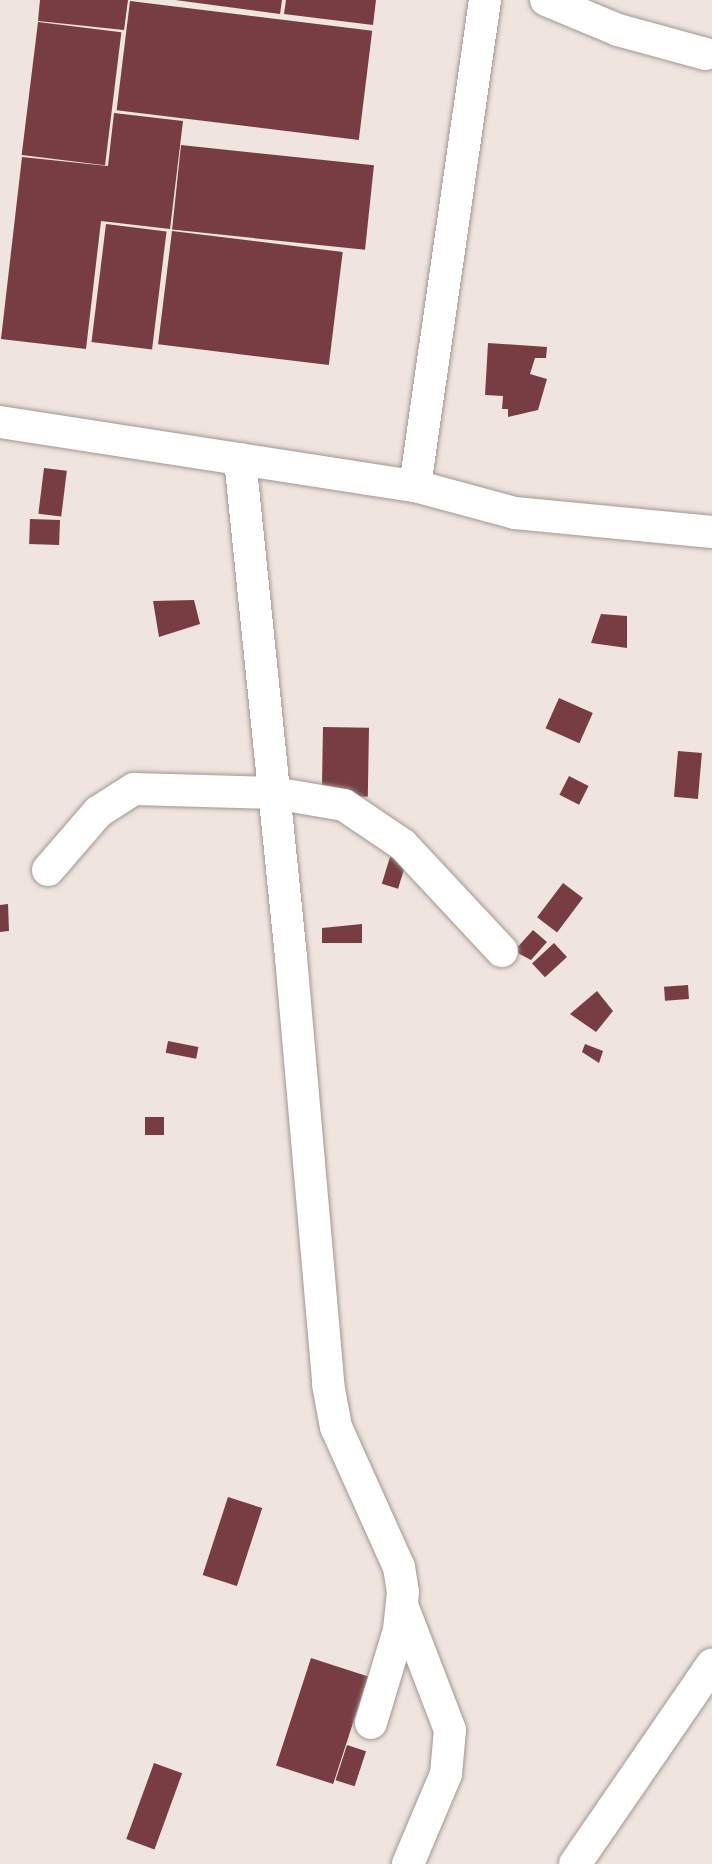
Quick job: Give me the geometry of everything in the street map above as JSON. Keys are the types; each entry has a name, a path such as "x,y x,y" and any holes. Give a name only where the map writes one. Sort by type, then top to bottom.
{"street":[{"path":"415,486 485,0"},
{"path":"546,0 618,30 706,54"},
{"path":"0,422 415,486 515,513 712,532"},
{"path":"240,459 274,793 328,1384 336,1427 399,1567 402,1605 400,1630 371,1723"},
{"path":"48,870 98,812 134,789 274,793 344,804 393,838 502,951"},
{"path":"402,1605 450,1730 446,1774 408,1864"},
{"path":"575,1864 712,1665"}],"building":[{"path":"40,0 128,0 124,30 38,21"},
{"path":"175,0 282,0 280,14"},
{"path":"286,0 376,0 373,25 284,14"},
{"path":"130,1 372,31 359,140 117,110"},
{"path":"38,22 121,32 105,165 22,155"},
{"path":"114,113 183,121 170,229 101,221 86,349 1,339 22,157 108,166"},
{"path":"181,145 374,165 365,250 172,230"},
{"path":"106,224 167,231 152,350 91,342"},
{"path":"172,231 343,252 329,365 158,344"},
{"path":"488,343 547,347 546,358 535,358 530,374 547,379 538,410 508,417 508,409 502,409 503,396 485,395"},
{"path":"44,468 67,471 61,516 38,514"},
{"path":"30,519 60,520 59,545 29,544"},
{"path":"194,600 200,624 159,637 153,601"},
{"path":"601,614 627,616 627,648 591,643"},
{"path":"559,698 593,713 579,743 546,728"},
{"path":"323,727 369,728 368,797 322,796"},
{"path":"678,751 702,753 698,799 674,797"},
{"path":"569,776 589,786 579,805 559,795"},
{"path":"390,857 406,862 398,889 382,884"},
{"path":"563,883 583,898 557,932 537,917"},
{"path":"8,904 9,931 0,932 0,905"},
{"path":"362,924 362,943 322,943 322,928"},
{"path":"533,930 547,942 531,960 514,951"},
{"path":"554,943 567,957 545,977 532,963"},
{"path":"688,985 689,999 665,1001 664,987"},
{"path":"597,991 613,1011 596,1032 570,1014"},
{"path":"168,1041 198,1047 196,1059 166,1053"},
{"path":"585,1044 603,1051 599,1063 582,1052"},
{"path":"145,1117 164,1117 164,1135 145,1135"},
{"path":"228,1497 262,1508 237,1586 203,1575"},
{"path":"311,1658 368,1677 333,1784 276,1765"},
{"path":"347,1745 366,1751 355,1786 336,1780"},
{"path":"154,1763 182,1773 154,1849 126,1839"}]}
